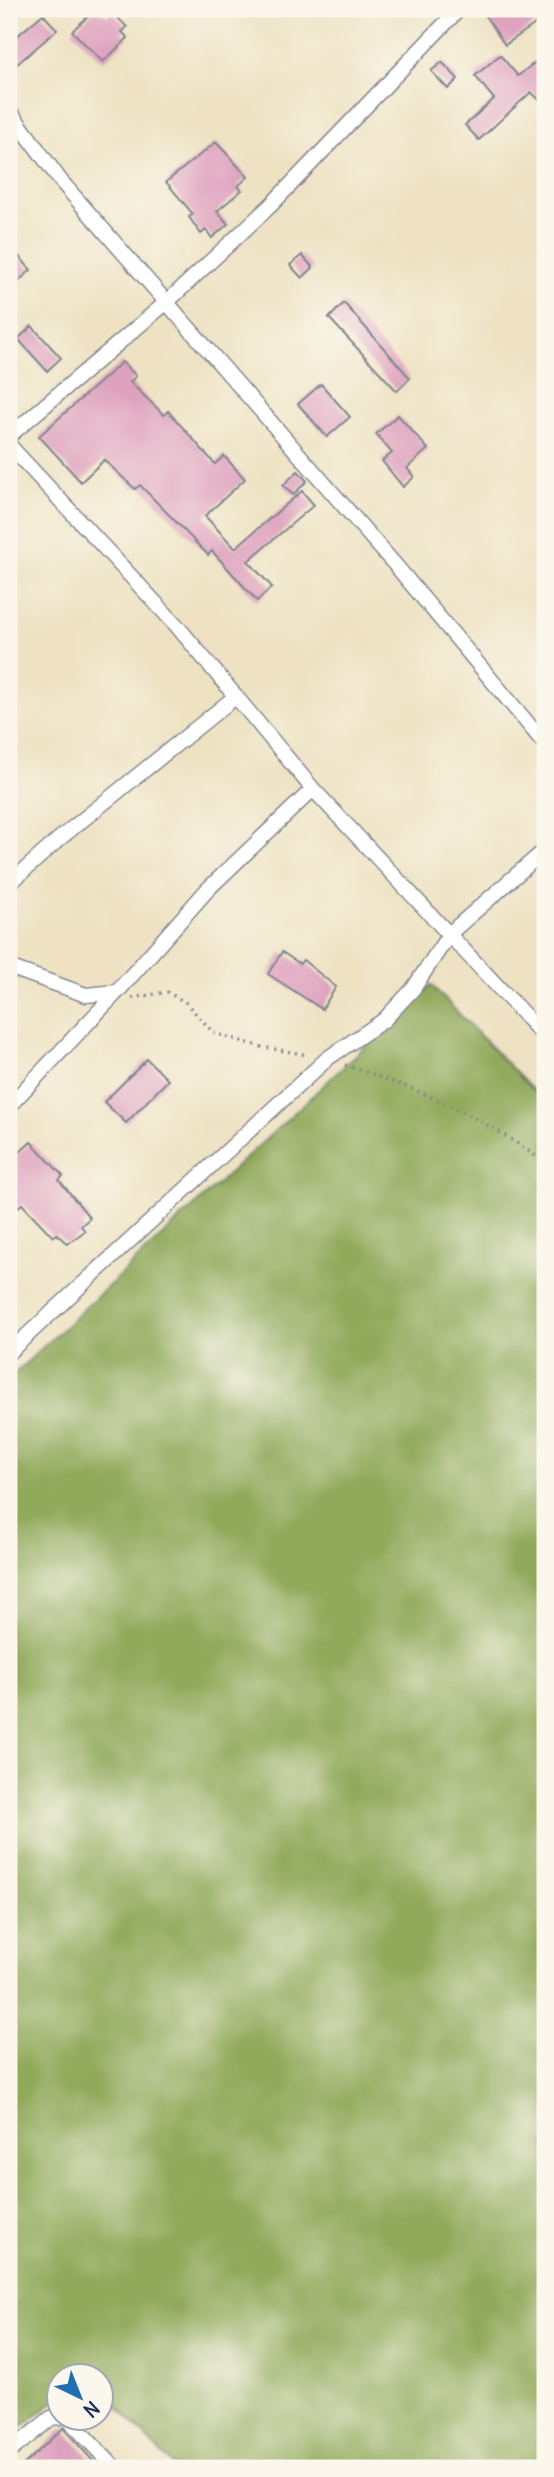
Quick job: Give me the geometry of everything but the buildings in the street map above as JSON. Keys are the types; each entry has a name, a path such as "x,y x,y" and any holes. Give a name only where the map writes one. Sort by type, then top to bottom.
{"street":[{"path":"9,436 167,301 271,205 459,9"},
{"path":"9,110 60,180 167,301 545,744"},
{"path":"9,445 177,626 313,789 545,1037"},
{"path":"9,884 235,697"},
{"path":"9,1106 117,992 208,888 313,789"},
{"path":"9,1352 328,1058 384,1020 413,989 450,933 544,852"},
{"path":"9,967 86,995 117,992"},
{"path":"9,2452 46,2422"},
{"path":"81,2432 115,2468"}],"path":[{"path":"117,992 136,1000 167,992 185,1002 214,1032 262,1047 328,1058 425,1092 502,1131 545,1163"}],"green space":[{"path":"431,985 545,1103 545,2468 175,2468 116,2405 116,2362 46,2362 46,2408 9,2437 9,1379"}]}
